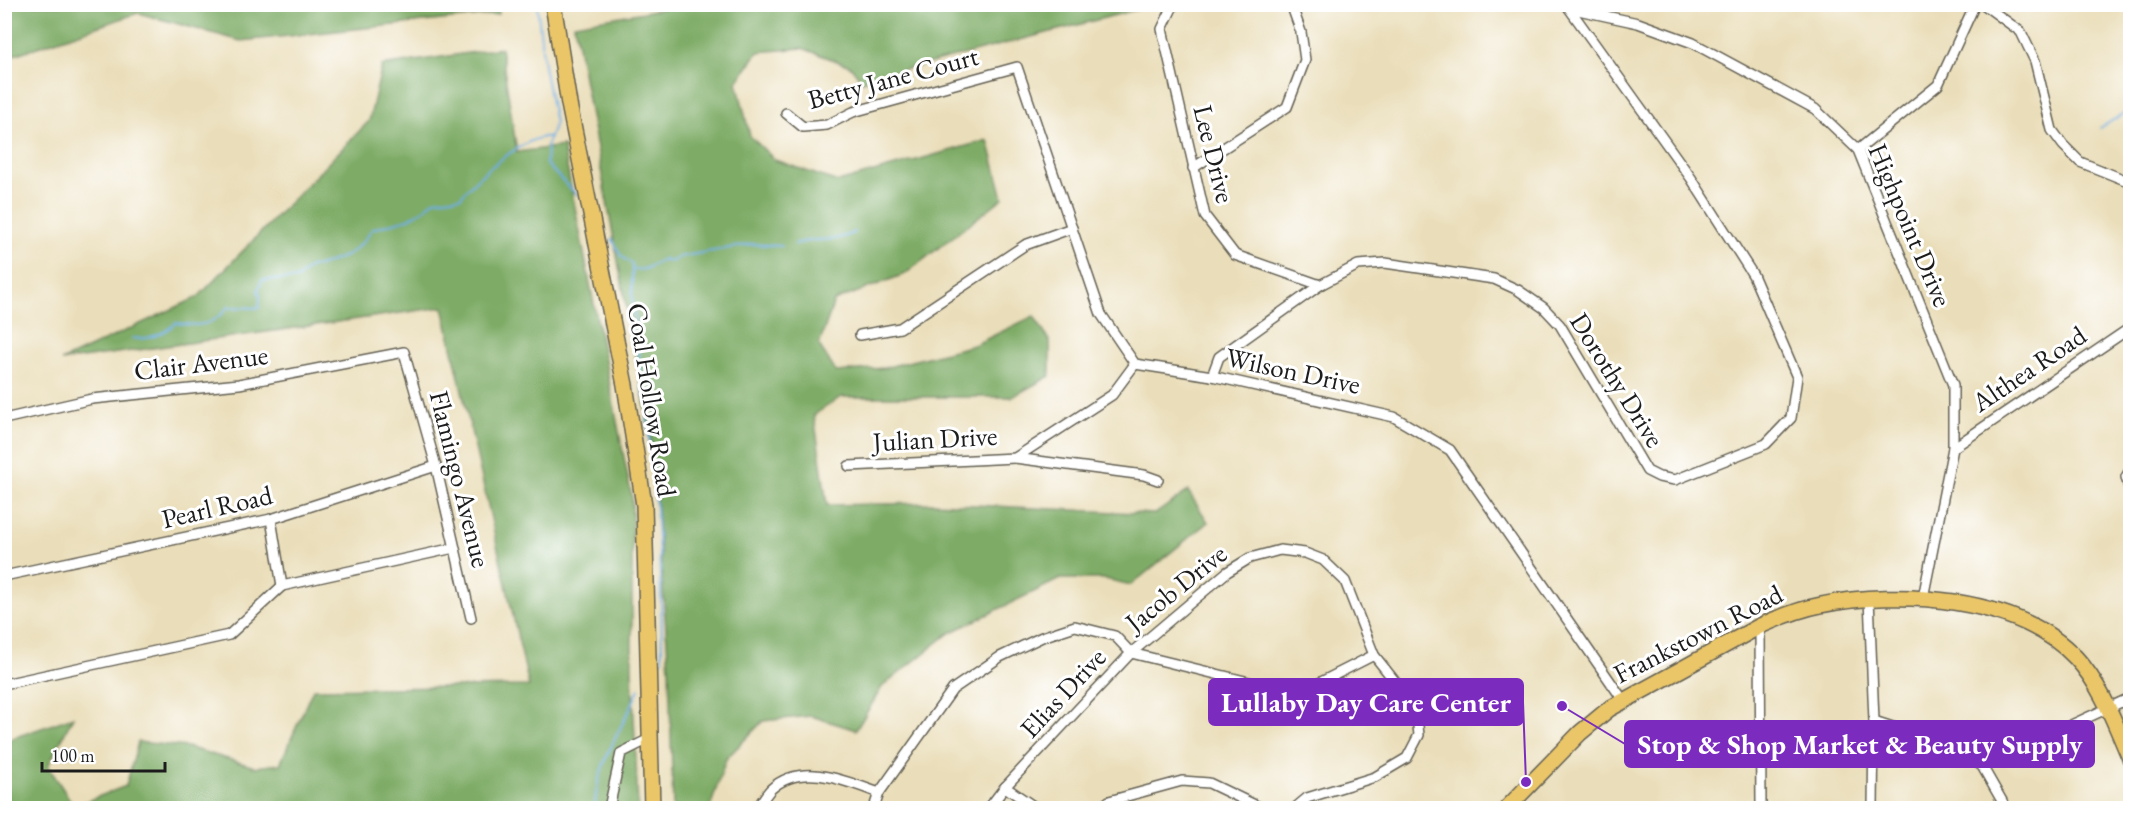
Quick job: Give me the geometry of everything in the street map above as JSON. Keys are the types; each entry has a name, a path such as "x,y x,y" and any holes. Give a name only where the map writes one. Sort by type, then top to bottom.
{"main road":[{"name":"Coal Hollow Road","path":"553,4 569,104 626,385 641,482 647,553 652,808"},
{"name":"Frankstown Road","path":"1507,808 1586,728 1623,700 1760,626 1803,609 1869,598 1923,598 1998,613 2042,632 2066,648 2094,681 2130,758"}],"street":[{"name":"Lee Drive","path":"1174,4 1162,29 1192,168 1205,216 1235,255 1320,285"},
{"path":"1192,168 1287,107 1305,60 1301,32 1291,4"},
{"path":"1858,150 1938,85 1975,4"},
{"path":"1983,4 2021,32 2035,61 2052,130 2062,145 2080,162 2130,182"},
{"name":"Highpoint Drive","path":"1568,6 1638,23 1693,43 1815,109 1858,150 1953,385 1953,448 1923,598"},
{"name":"Dorothy Drive","path":"1212,376 1220,357 1320,285 1358,265 1385,263 1494,279 1518,290 1544,308 1560,325 1647,471 1659,477 1675,480 1766,444 1791,418 1797,377 1753,275 1691,178 1568,6"},
{"name":"Betty Jane Court","path":"786,113 803,127 827,125 853,112 1017,67 1072,228"},
{"path":"860,335 900,328 1025,245 1072,228 1101,314 1135,364"},
{"name":"Althea Road","path":"1953,448 2130,328"},
{"name":"Clair Avenue","path":"4,419 92,399 239,384 404,352"},
{"name":"Flamingo Avenue","path":"404,352 436,466 471,618"},
{"name":"Wilson Drive","path":"1135,364 1212,376 1394,417 1450,450 1623,700"},
{"name":"Julian Drive","path":"849,466 1015,458 1112,395 1135,364"},
{"path":"1015,458 1144,475 1158,480"},
{"name":"Pearl Road","path":"4,576 271,519 436,466"},
{"path":"2130,470 2126,477 2130,491"},
{"path":"271,519 282,586"},
{"path":"4,684 229,635 282,586 454,548"},
{"name":"Jacob Drive","path":"1131,653 1227,572 1250,558 1280,550 1305,553 1323,560 1345,581 1374,655 1416,708 1419,735 1407,758 1375,777 1307,798 1295,808"},
{"path":"1869,598 1874,721 1874,808"},
{"name":"Elias Drive","path":"874,808 879,793 908,749 953,689 1000,657 1041,637 1075,626 1115,636 1131,653 1005,787 989,808"},
{"path":"1760,626 1761,808"},
{"path":"1131,653 1281,690 1315,685 1374,655"},
{"path":"1982,766 2130,698"},
{"path":"1874,721 1955,747 1982,766 2006,808"},
{"path":"609,808 621,753 651,738"},
{"path":"757,808 771,789 795,777 830,776 879,793"},
{"path":"1101,808 1109,801 1182,781 1209,783 1261,808"},
{"path":"1005,787 1036,808"}],"green space":[{"path":"690,4 1137,5 1139,9 862,81 850,66 802,48 758,52 737,82 750,136 775,160 838,182 988,140 1003,198 905,274 834,301 819,345 836,372 884,368 974,345 1034,316 1050,342 1050,376 1012,397 841,397 814,415 827,505 934,503 1155,514 1188,491 1208,522 1131,585 1105,579 1060,579 948,634 882,687 856,730 811,716 763,721 726,759 710,808 673,808 669,669 652,445 574,24"},
{"path":"5,5 498,5 499,14 241,41 138,13 5,58"},
{"path":"501,48 517,152 563,146 632,498 632,669 638,808 5,808 4,741 73,717 48,766 74,806 126,786 138,742 187,747 255,767 280,764 313,689 529,686 443,307 61,361 198,297 369,121 382,66"}],"waterway":[{"path":"537,4 544,66 555,123 547,144 546,164 578,196"},
{"path":"2100,128 2130,110"},
{"path":"132,338 155,336 176,323 205,324 217,318 228,307 259,308 258,290 262,280 297,279 310,267 348,255 363,242 372,229 408,219 425,209 434,200 461,197 476,180 501,159 528,143 550,137"},
{"path":"795,244 810,240 839,238 855,232"},
{"path":"612,239 621,256 632,264 632,295 644,397"},
{"path":"632,270 645,269 664,259 671,262 679,257 752,244 781,246"},
{"path":"646,414 658,537 662,661"},
{"path":"595,808 596,792 605,762 639,689"}],"place":[{"name":"Stop & Shop Market & Beauty Supply","path":"1562,706"},
{"name":"Lullaby Day Care Center","path":"1526,782"}]}
